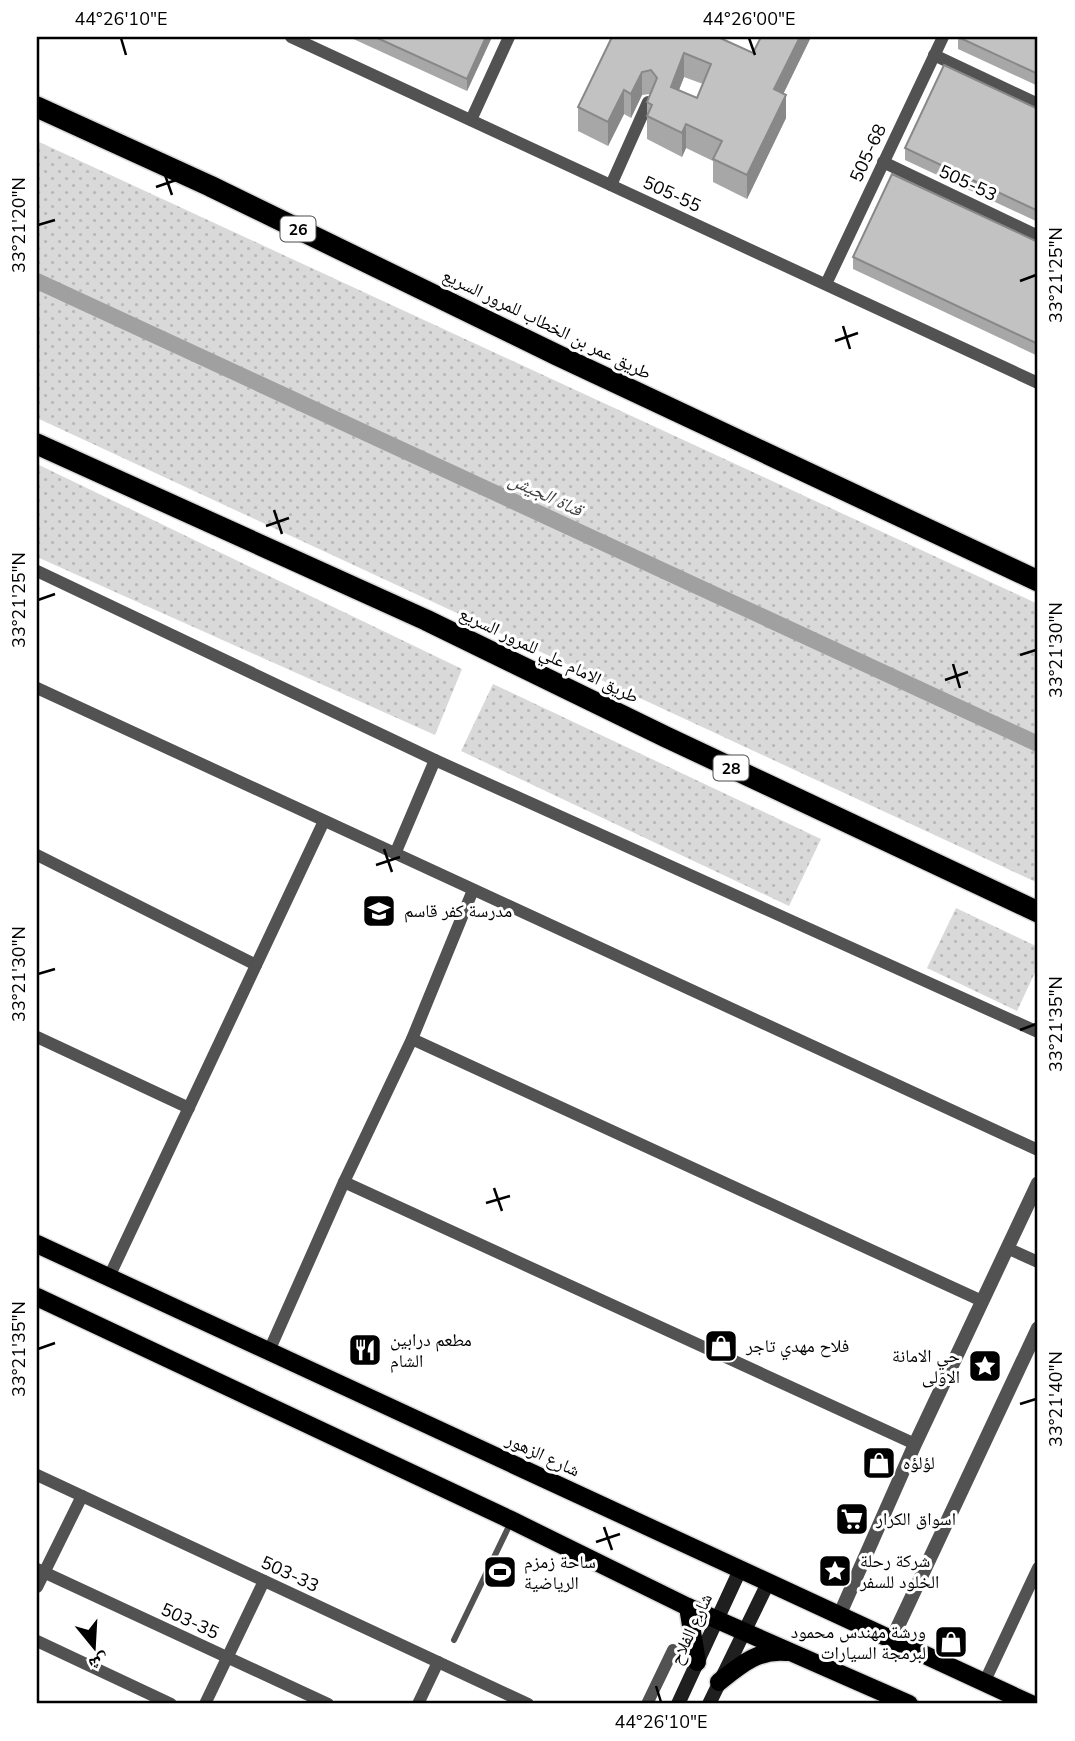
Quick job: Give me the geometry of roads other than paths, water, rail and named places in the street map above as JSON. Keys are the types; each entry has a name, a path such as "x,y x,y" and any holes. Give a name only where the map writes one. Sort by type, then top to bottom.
{"highway":[{"name":"طريق عمر بن الخطاب للمرور السريع","path":"37,107 210,186 557,355 1038,581"},
{"name":"طريق الامام علي للمرور السريع","path":"37,444 426,620 666,737 1038,912"}],"main road":[{"name":"شارع الزهور","path":"37,1244 1031,1704"},
{"path":"37,1297 511,1520 688,1607 909,1704"},
{"name":"شارع الفلاح","path":"678,1704 740,1570"},
{"path":"709,1704 768,1583"},
{"path":"688,1607 697,1661"},
{"path":"719,1682 745,1661 759,1654 775,1651 793,1653"}],"street":[{"name":"505-55","path":"291,37 1038,383"},
{"path":"471,120 509,37"},
{"name":"505-68","path":"826,284 943,37"},
{"path":"934,55 1038,104"},
{"path":"611,185 648,102"},
{"name":"505-53","path":"883,162 1038,236"},
{"path":"37,571 435,760 1038,1032"},
{"path":"37,688 1038,1150"},
{"path":"395,854 435,760"},
{"path":"109,1277 324,821"},
{"path":"37,855 256,965"},
{"path":"269,1351 344,1182 412,1039 473,890"},
{"path":"37,1037 189,1108"},
{"path":"412,1039 982,1301"},
{"path":"344,1182 915,1444"},
{"path":"839,1616 915,1444 1038,1183"},
{"path":"1007,1248 1038,1262"},
{"path":"891,1641 1038,1328"},
{"name":"503-33","path":"37,1475 528,1704"},
{"path":"37,1587 41,1570 82,1496"},
{"path":"984,1683 1038,1568"},
{"name":"503-35","path":"41,1570 328,1704"},
{"path":"205,1704 264,1581"},
{"path":"37,1641 171,1704"},
{"path":"647,1704 673,1650"},
{"path":"418,1704 438,1662"}],"lane":[{"path":"454,1640 511,1520"}],"waterway":[{"name":"قناة الجيش","path":"37,281 1038,744"}],"place":[{"name":"مدرسة كفر قاسم","path":"379,911"},
{"name":"فلاح مهدي تاجر","path":"721,1346"},
{"name":"مطعم درابين الشام","path":"365,1350"},
{"name":"حي الامانة الاولى","path":"985,1366"},
{"name":"لؤلؤه","path":"879,1463"},
{"name":"اسواق الكرار","path":"852,1519"},
{"name":"شركة رحلة الخلود للسفر","path":"835,1571"},
{"name":"ساحة زمزم الرياضية","path":"500,1572"},
{"name":"ورشة مهندس محمود لبرمجة السيارات","path":"951,1642"}]}
